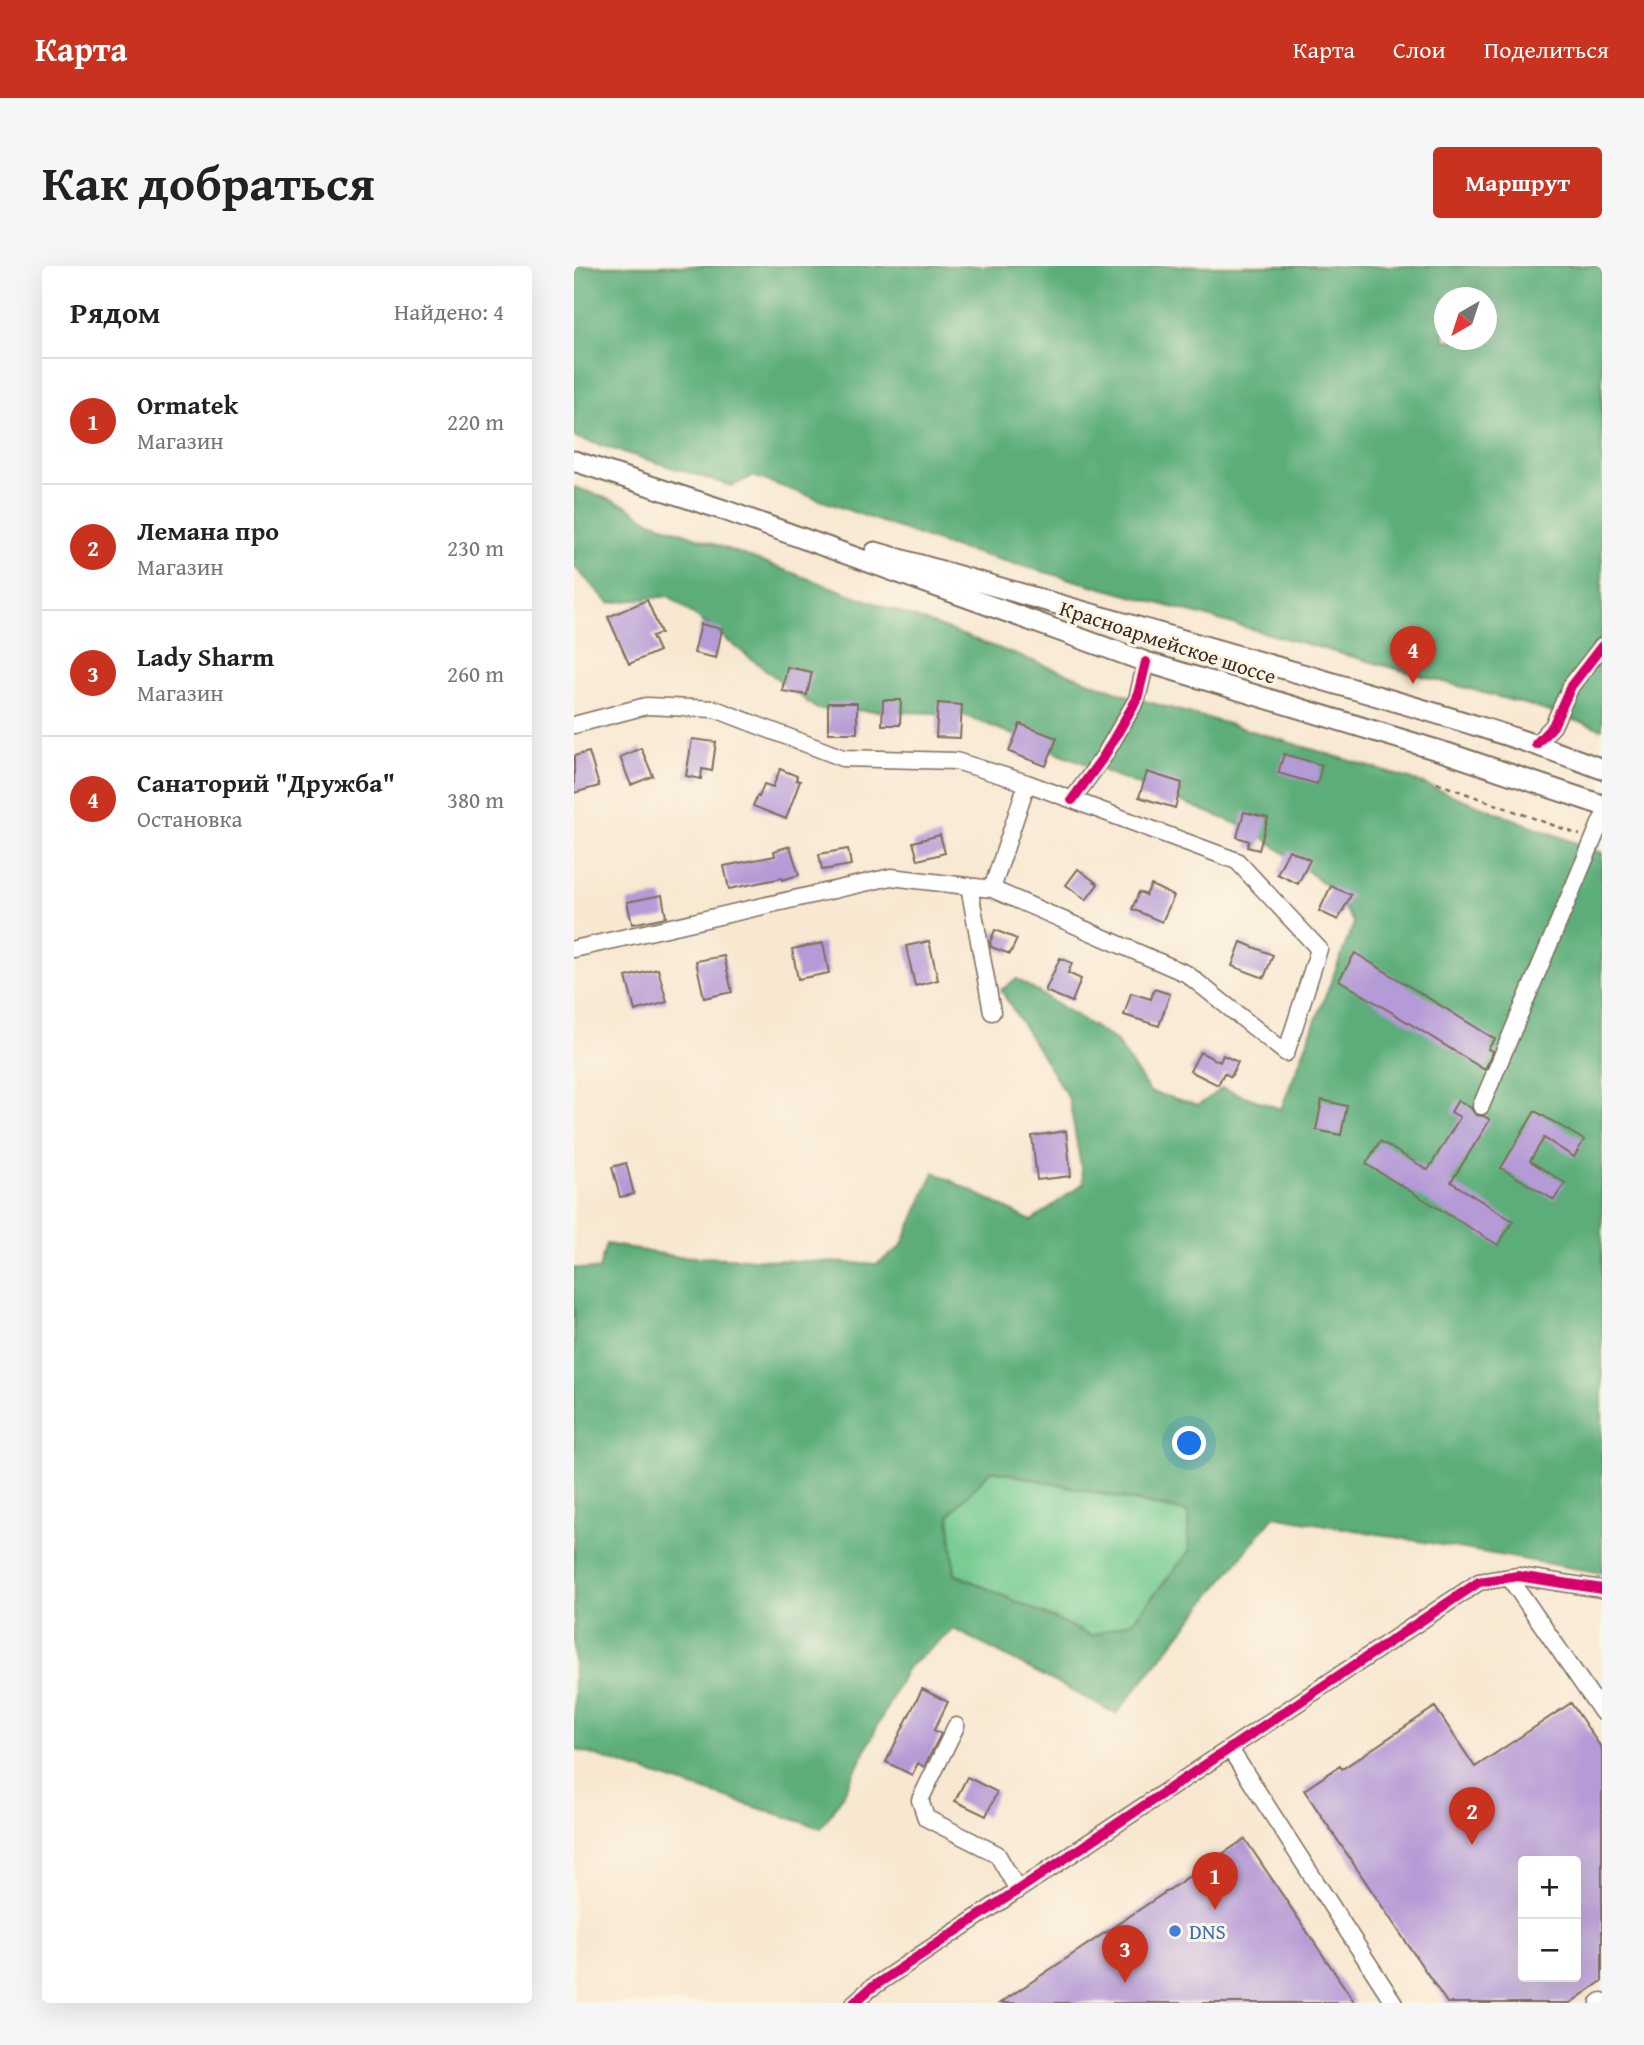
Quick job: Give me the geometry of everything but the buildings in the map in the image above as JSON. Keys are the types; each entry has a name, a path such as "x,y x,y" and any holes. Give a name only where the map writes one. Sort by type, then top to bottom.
{"main road":[{"name":"Красноармейское шоссе","path":"574,461 724,510 1146,662 1447,753 1602,805"},
{"name":"Красноармейское шоссе","path":"724,510 1108,617 1536,744 1602,769"}],"street":[{"path":"1536,744 1553,726 1571,685 1602,646"},
{"path":"1072,800 1104,756 1137,699 1146,662"},
{"path":"574,725 646,706 715,709 843,758 956,761 1027,783 1237,861 1319,949 1286,1053 1187,974 992,889 891,877 574,949"},
{"path":"992,889 1027,783"},
{"path":"1481,1106 1602,820"},
{"path":"969,886 992,1012"},
{"path":"854,2003 1479,1582 1518,1576 1602,1589"},
{"path":"1509,1577 1602,1712"},
{"path":"956,1727 920,1800 926,1818 997,1854 1018,1890"},
{"path":"1230,1749 1394,2003"}],"path":[{"path":"1437,783 1593,840"}],"green space":[{"path":"574,266 1602,266 1602,729 1528,705 946,545 753,476 732,486 574,437"},
{"path":"574,487 625,505 648,520 1137,699 1410,779 1602,853 1602,1573 1274,1516 1116,1714 954,1629 906,1669 843,1795 821,1828 574,1749 574,1268 599,1270 606,1244 673,1256 877,1264 901,1247 934,1172 1031,1221 1084,1183 1069,1099 1001,990 1017,979 1116,1041 1150,1092 1199,1105 1222,1088 1281,1109 1354,923 1331,889 1255,831 961,714 817,709 669,596 609,603 574,566","holes":["991,1470 1188,1512 1189,1552 1133,1621 1092,1636 955,1574 949,1515"]},
{"path":"991,1470 1188,1513 1189,1552 1133,1621 1092,1636 955,1574 949,1514"}],"cycle path":[{"path":"1536,744 1553,726 1571,686 1602,646"},
{"path":"1072,800 1104,756 1137,699 1146,662"},
{"path":"854,2003 871,1988 1479,1582 1518,1576 1602,1589"}],"place":[{"name":"Санаторий \"Дружба\"","path":"1413,684"},
{"name":"Лемана про","path":"1472,1845"},
{"name":"Ormatek","path":"1215,1910"},
{"name":"DNS","path":"1175,1931"},
{"name":"Lady Sharm","path":"1125,1983"}]}
